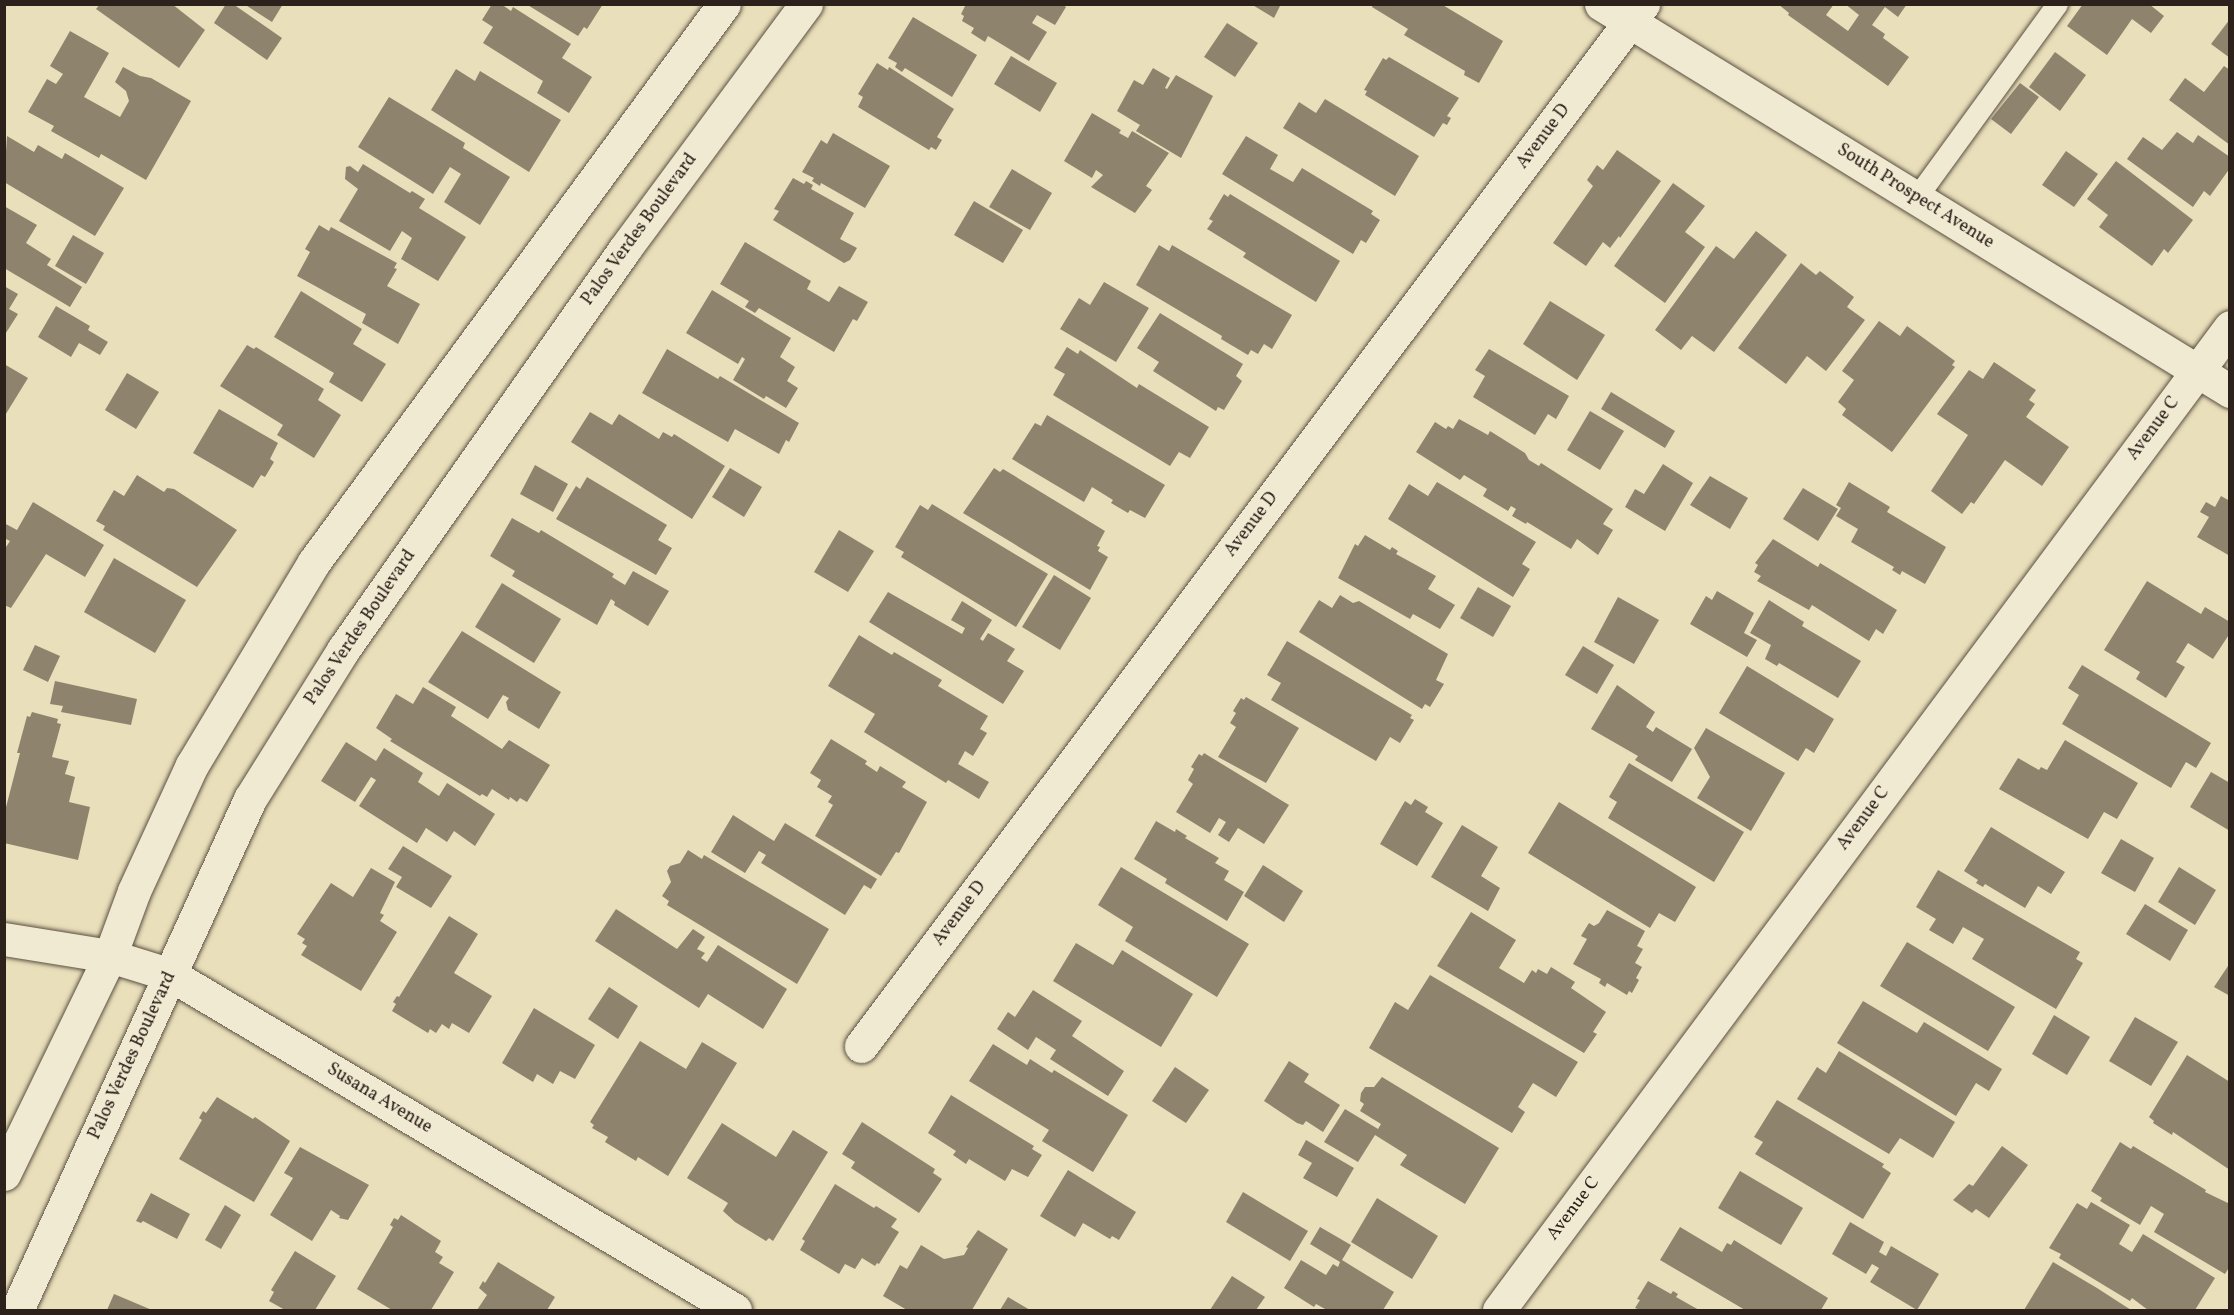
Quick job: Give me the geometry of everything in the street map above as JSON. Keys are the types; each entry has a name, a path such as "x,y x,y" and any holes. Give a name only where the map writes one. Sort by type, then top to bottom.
{"main road":[{"path":"4,1174 110,956 134,891 192,765 314,562 724,4"},
{"name":"Palos Verdes Boulevard","path":"17,1311 250,799 343,650 624,250 806,4"},
{"name":"South Prospect Avenue","path":"1600,4 1637,13 1916,198 2229,391"},
{"name":"Avenue D","path":"861,1046 1637,13"},
{"name":"Avenue C","path":"1499,1311 2229,327"},
{"name":"Susana Avenue","path":"4,939 110,956 171,975 735,1311"}],"lane":[{"path":"1916,198 2057,4"}],"building":[{"path":"100,4 172,4 205,30 179,68 96,9"},
{"path":"226,4 233,4 282,38 267,60 214,23"},
{"path":"244,4 283,4 272,22"},
{"path":"492,4 501,4 511,11 513,7 571,44 562,58 592,77 569,113 537,93 543,81 483,43 493,27 482,20"},
{"path":"526,4 603,4 587,29 584,27 578,36"},
{"path":"966,4 1062,4 1066,7 1055,25 1037,15 1032,23 1047,32 1029,61 988,36 985,42 971,33 974,28 962,21 964,16 961,14"},
{"path":"1251,4 1281,4 1274,18"},
{"path":"1373,4 1441,4 1503,41 1479,83 1464,75 1465,71 1404,35 1408,29 1372,7"},
{"path":"1778,4 1834,4 1826,15 1848,31 1859,15 1845,4 1907,4 1898,17 1885,7 1872,25 1885,34 1883,38 1909,57 1888,86 1788,15 1789,13"},
{"path":"2083,4 2149,4 2164,16 2151,33 2132,19 2107,55 2067,26"},
{"path":"913,17 977,55 952,97 905,68 902,72 895,67 897,63 888,58"},
{"path":"2230,19 2230,58 2211,44"},
{"path":"1227,23 1258,43 1235,77 1204,57"},
{"path":"70,31 109,53 84,97 120,117 129,101 126,91 115,82 123,67 140,76 151,78 191,101 146,180 101,154 99,158 51,131 54,126 28,112 47,79 56,84 63,74 50,66"},
{"path":"2055,52 2086,75 2060,111 2029,87"},
{"path":"1011,56 1057,83 1040,112 994,84"},
{"path":"1389,57 1459,98 1447,116 1451,118 1447,125 1443,123 1434,137 1365,95 1367,91 1364,90 1383,58 1386,60"},
{"path":"877,63 888,70 889,67 954,109 937,137 942,140 936,150 931,147 929,150 858,107 863,97 858,94"},
{"path":"2224,66 2230,70 2230,145 2169,100 2185,78 2204,92"},
{"path":"1153,68 1170,78 1165,88 1167,89 1176,75 1213,96 1181,158 1136,131 1140,125 1117,111 1134,80 1143,85"},
{"path":"456,69 475,81 480,71 561,120 529,172 431,110"},
{"path":"2020,83 2039,97 2011,134 1991,119"},
{"path":"389,97 465,143 463,148 510,177 480,225 444,202 461,174 450,167 433,194 358,147"},
{"path":"1325,99 1419,156 1395,196 1283,128 1299,102 1316,113"},
{"path":"1092,113 1121,130 1119,133 1128,138 1132,131 1169,153 1146,186 1152,190 1135,213 1091,187 1103,175 1096,170 1092,178 1064,161"},
{"path":"2177,132 2193,143 2198,135 2230,157 2230,168 2210,196 2204,191 2193,207 2127,159 2143,137 2162,150"},
{"path":"833,133 890,166 865,208 821,183 820,186 812,181 814,178 802,172 821,140 827,144"},
{"path":"7,136 34,152 38,145 62,159 65,153 124,188 95,236 4,182"},
{"path":"1246,136 1278,155 1270,169 1293,182 1302,168 1373,211 1371,214 1380,220 1366,243 1361,240 1353,254 1222,174"},
{"path":"1617,150 1661,181 1620,238 1619,236 1610,248 1603,242 1586,266 1553,243 1593,186 1587,180 1597,165 1603,170"},
{"path":"2066,151 2098,174 2074,207 2042,185"},
{"path":"2116,161 2193,220 2168,253 2164,249 2152,266 2099,227 2108,215 2087,199"},
{"path":"363,164 410,193 412,191 425,199 419,208 466,237 438,281 401,259 412,238 402,231 390,251 339,221 358,189 345,179 346,167 350,166 358,172"},
{"path":"1012,169 1052,193 1030,230 989,207"},
{"path":"793,178 804,184 806,181 813,185 811,189 854,213 840,239 857,248 850,260 844,263 773,220 779,211 774,209"},
{"path":"1673,183 1705,206 1685,232 1705,247 1665,303 1614,266"},
{"path":"1224,194 1228,197 1230,194 1340,261 1316,302 1243,257 1246,253 1207,229 1213,221 1209,219"},
{"path":"974,201 1023,230 1003,263 954,235"},
{"path":"4,206 37,225 26,243 51,259 47,265 82,287 70,307 4,268"},
{"path":"319,225 329,231 331,227 397,263 394,268 397,269 387,286 420,304 398,344 362,323 366,314 297,276 310,252 305,249"},
{"path":"1756,231 1787,255 1714,352 1692,336 1681,350 1655,330 1716,246 1734,259"},
{"path":"73,235 104,253 86,284 55,266"},
{"path":"745,242 811,281 807,289 829,302 839,286 868,302 857,321 853,319 834,352 759,308 755,313 745,307 749,301 720,284"},
{"path":"1159,245 1169,251 1172,245 1292,315 1272,349 1264,344 1258,354 1251,350 1248,355 1221,339 1222,336 1136,285"},
{"path":"1801,263 1816,275 1820,271 1854,297 1847,307 1865,320 1826,371 1807,356 1786,384 1738,348"},
{"path":"1104,282 1149,308 1116,362 1060,329 1079,298 1090,305"},
{"path":"4,286 18,294 9,309 18,314 4,336"},
{"path":"712,290 791,338 780,357 795,367 787,381 798,388 786,408 766,396 764,399 733,380 745,359 742,357 738,364 686,333"},
{"path":"301,291 362,329 353,344 386,364 362,402 329,382 334,373 274,337"},
{"path":"1550,301 1605,335 1577,380 1523,344"},
{"path":"56,306 90,326 88,330 108,342 100,355 79,343 71,357 38,337"},
{"path":"1160,313 1243,364 1236,376 1242,381 1224,410 1218,407 1216,411 1153,371 1159,362 1137,348"},
{"path":"1879,321 1900,336 1907,326 1955,361 1952,365 1955,367 1892,452 1842,415 1846,409 1838,402 1854,380 1842,371"},
{"path":"247,345 254,349 256,347 324,389 318,400 341,415 314,458 277,435 283,425 220,386"},
{"path":"1067,347 1078,354 1080,350 1137,388 1139,384 1209,427 1190,458 1179,452 1170,466 1053,395 1065,374 1054,368"},
{"path":"667,349 718,379 720,376 799,423 789,442 786,440 779,454 735,429 728,442 642,393"},
{"path":"1489,349 1569,396 1556,419 1548,414 1535,435 1473,397 1485,376 1475,370"},
{"path":"1994,362 2036,390 2029,400 2035,404 2026,417 2069,447 2042,486 2005,460 1974,504 1971,502 1962,514 1931,491 1968,435 1937,414 1969,370 1983,379"},
{"path":"4,364 28,378 4,417"},
{"path":"127,373 159,392 136,429 105,410"},
{"path":"1611,392 1675,431 1665,448 1601,409"},
{"path":"219,409 278,443 270,459 274,462 265,477 261,475 253,488 193,453"},
{"path":"1590,411 1624,431 1600,470 1567,450"},
{"path":"590,412 612,425 619,414 659,439 663,432 672,437 674,434 725,466 692,519 571,442"},
{"path":"1047,415 1165,485 1145,518 1130,510 1128,513 1111,503 1113,500 1092,487 1084,502 1012,459 1035,423 1041,426"},
{"path":"1459,419 1488,435 1490,431 1525,453 1529,460 1539,466 1541,463 1613,509 1603,524 1613,530 1598,555 1577,539 1571,549 1527,522 1526,524 1512,516 1516,509 1511,506 1508,511 1483,496 1487,489 1464,475 1460,480 1416,452 1435,422 1446,429 1448,426 1453,429"},
{"path":"1663,464 1693,483 1665,531 1625,507 1635,489 1644,494"},
{"path":"535,465 568,484 553,512 520,494"},
{"path":"730,468 762,487 744,517 712,497"},
{"path":"994,468 1000,472 1003,469 1105,531 1097,546 1100,547 1098,551 1108,557 1090,590 963,513"},
{"path":"137,475 164,492 167,488 174,489 237,530 197,587 103,530 105,526 96,521 114,490 124,496"},
{"path":"1710,476 1748,498 1730,529 1690,505"},
{"path":"587,477 667,525 658,540 672,548 656,575 556,519 576,486 580,489"},
{"path":"1437,482 1536,542 1522,564 1530,569 1513,597 1388,519 1409,484 1428,496"},
{"path":"1849,482 1890,507 1887,512 1946,547 1925,584 1902,571 1900,575 1892,570 1894,567 1851,542 1858,529 1836,516 1841,508 1836,505"},
{"path":"1803,488 1838,509 1818,541 1783,519"},
{"path":"2221,496 2230,501 2230,556 2197,537 2209,517 2200,512 2206,502 2215,507"},
{"path":"33,502 104,545 85,577 46,554 11,608 4,605 4,550 10,541 4,538 4,523 17,530"},
{"path":"932,504 1048,574 1016,627 901,557 904,552 895,547 920,505 928,510"},
{"path":"512,518 539,533 541,530 614,574 612,577 625,585 633,571 669,591 648,626 614,605 615,602 611,599 597,625 512,576 515,571 490,556"},
{"path":"839,530 874,551 848,592 814,572"},
{"path":"1365,535 1390,550 1392,547 1398,551 1396,554 1436,576 1428,589 1455,605 1440,629 1413,614 1410,619 1338,578 1355,544 1358,546"},
{"path":"1773,539 1818,567 1820,563 1897,610 1883,634 1876,629 1869,641 1812,605 1809,610 1757,581 1761,576 1754,572 1758,565 1755,563"},
{"path":"114,558 186,600 155,653 84,612"},
{"path":"1054,575 1091,598 1060,650 1022,627"},
{"path":"2147,581 2201,614 2205,607 2230,622 2230,633 2213,659 2188,643 2176,662 2185,667 2166,698 2136,679 2140,672 2104,650"},
{"path":"502,583 561,619 534,663 475,627"},
{"path":"1478,587 1511,606 1493,637 1460,618"},
{"path":"1717,591 1754,613 1744,633 1757,640 1747,657 1690,624 1706,596 1712,600"},
{"path":"888,592 962,634 965,628 951,620 962,601 992,620 980,639 983,641 988,633 1015,649 1007,661 1024,671 1003,704 869,622"},
{"path":"1340,595 1353,603 1359,601 1448,654 1436,680 1444,684 1430,707 1425,704 1422,709 1299,632 1319,600 1332,608"},
{"path":"1618,597 1659,620 1634,664 1594,642"},
{"path":"1769,600 1804,622 1802,626 1861,661 1838,698 1779,663 1777,666 1765,659 1771,645 1750,633"},
{"path":"462,631 561,692 539,729 508,710 506,702 509,698 503,695 488,719 428,682"},
{"path":"859,635 892,655 894,652 942,680 938,686 988,716 980,729 987,733 973,756 965,751 958,764 989,782 979,799 948,780 946,783 864,732 875,714 828,686"},
{"path":"1287,641 1412,715 1410,718 1414,720 1400,743 1390,737 1376,761 1271,700 1281,683 1267,675"},
{"path":"35,645 60,656 48,682 23,670"},
{"path":"1583,646 1614,665 1597,694 1565,675"},
{"path":"2082,665 2211,743 2196,768 2186,762 2171,788 2062,724 2079,695 2068,688"},
{"path":"1747,666 1834,719 1814,753 1806,748 1798,761 1719,713"},
{"path":"55,681 137,699 131,725 61,712 63,706 50,704"},
{"path":"1617,685 1655,712 1646,727 1653,732 1656,727 1692,749 1672,782 1635,760 1638,756 1591,729"},
{"path":"423,687 456,707 451,716 502,749 509,740 550,765 527,802 520,798 517,802 510,797 509,800 492,789 487,797 482,794 480,796 390,741 392,739 376,728 396,694 413,704"},
{"path":"1246,697 1299,728 1266,783 1218,757 1236,727 1230,723 1236,713 1233,711 1241,698 1244,700"},
{"path":"32,712 58,719 57,723 61,724 52,757 69,761 65,774 75,777 69,802 90,807 78,860 4,843 4,815 20,753 17,753 27,716 30,717"},
{"path":"1706,728 1785,773 1751,831 1697,798 1710,777 1694,748"},
{"path":"831,739 867,761 865,764 877,772 880,766 906,782 902,787 927,802 899,853 896,852 881,876 815,836 833,805 828,802 832,796 817,787 821,780 810,773"},
{"path":"2065,740 2138,783 2117,819 2104,812 2088,839 1999,789 2018,758 2039,770 2041,767 2047,770"},
{"path":"346,742 376,761 384,748 423,773 418,782 439,796 447,783 495,814 475,846 454,831 447,842 426,828 417,843 359,806 376,780 371,777 355,802 321,781"},
{"path":"1204,753 1289,805 1264,844 1238,828 1229,842 1218,835 1226,822 1219,818 1210,833 1176,812 1193,784 1188,780 1194,769 1191,767 1199,754 1202,756"},
{"path":"1629,763 1744,832 1714,882 1608,818 1617,802 1609,797"},
{"path":"2211,772 2230,783 2230,831 2190,807"},
{"path":"1415,799 1428,807 1425,812 1443,823 1417,866 1380,844 1405,801 1411,805"},
{"path":"1559,802 1696,887 1675,922 1659,913 1650,928 1528,853"},
{"path":"733,815 774,841 785,823 877,879 871,889 864,885 845,915 761,863 766,855 759,851 745,873 711,852"},
{"path":"1156,821 1175,832 1176,829 1187,836 1185,838 1219,858 1215,863 1229,871 1224,880 1244,892 1227,921 1165,883 1167,879 1134,859"},
{"path":"1462,825 1498,847 1481,876 1500,888 1488,911 1431,877"},
{"path":"1991,827 2065,872 2051,894 2038,886 2025,908 1985,884 1983,887 1976,883 1978,880 1964,871"},
{"path":"2121,839 2154,858 2135,892 2101,873"},
{"path":"403,846 452,876 431,908 396,887 402,877 388,869"},
{"path":"688,850 702,859 704,855 829,929 797,984 667,905 669,901 662,896 671,882 667,871 670,866 680,863"},
{"path":"1263,865 1303,891 1284,922 1244,896"},
{"path":"1121,867 1249,944 1217,997 1125,941 1133,927 1098,905"},
{"path":"2179,867 2216,890 2195,925 2158,902"},
{"path":"371,868 395,882 380,913 384,915 380,921 397,932 361,991 301,955 307,946 302,943 305,939 297,934 331,883 353,897"},
{"path":"1938,870 2080,952 2076,959 2083,963 2056,1009 1972,959 1984,939 1963,927 1953,944 1929,930 1936,919 1916,907"},
{"path":"2145,904 2188,930 2170,961 2126,934"},
{"path":"616,909 677,949 693,929 705,937 697,949 705,953 701,958 707,962 718,945 787,989 763,1029 708,994 699,1008 595,941"},
{"path":"1607,910 1645,931 1637,946 1643,949 1635,963 1642,967 1636,978 1639,980 1632,993 1629,991 1627,995 1607,983 1605,987 1599,983 1601,979 1573,964 1587,939 1581,936 1589,923 1594,926 1599,923"},
{"path":"1471,912 1516,940 1499,968 1524,983 1532,970 1536,973 1538,969 1547,974 1551,967 1575,982 1571,988 1606,1012 1593,1032 1597,1034 1584,1053 1437,966"},
{"path":"449,916 478,934 454,973 492,996 469,1033 452,1023 449,1029 442,1024 436,1033 430,1029 428,1033 392,1011 396,1004 393,1002 397,996 399,997"},
{"path":"1907,942 2015,1007 1988,1051 1880,986"},
{"path":"1076,943 1113,965 1122,950 1193,994 1161,1047 1053,981"},
{"path":"2230,963 2230,996 2214,987"},
{"path":"1430,975 1578,1062 1556,1097 1533,1083 1518,1107 1525,1112 1512,1133 1369,1048 1395,1002 1408,1010"},
{"path":"609,987 638,1006 618,1039 588,1019"},
{"path":"1033,990 1082,1021 1072,1036 1124,1071 1108,1096 1050,1059 1056,1050 1036,1037 1028,1050 997,1029 1008,1012 1015,1017"},
{"path":"1863,1001 1917,1033 1924,1022 2002,1069 1989,1091 1976,1083 1956,1116 1837,1043"},
{"path":"534,1008 595,1045 575,1079 560,1071 553,1084 537,1074 533,1082 502,1063"},
{"path":"2054,1015 2090,1037 2067,1075 2032,1054"},
{"path":"2135,1017 2178,1042 2151,1086 2109,1061"},
{"path":"640,1041 686,1069 702,1042 737,1063 668,1176 638,1157 636,1161 605,1142 608,1137 592,1128 594,1125 590,1122"},
{"path":"993,1044 1027,1065 1030,1059 1052,1073 1054,1070 1128,1115 1093,1172 1042,1141 1049,1130 969,1081"},
{"path":"1839,1051 1955,1122 1933,1158 1900,1138 1889,1154 1797,1099 1817,1067 1826,1073"},
{"path":"2187,1055 2230,1082 2230,1170 2173,1132 2172,1135 2153,1123 2154,1121 2149,1117"},
{"path":"1289,1061 1309,1074 1304,1082 1340,1105 1323,1132 1306,1121 1303,1125 1297,1123 1264,1101"},
{"path":"1175,1067 1209,1090 1186,1123 1152,1101"},
{"path":"1382,1077 1499,1148 1465,1204 1400,1165 1407,1155 1375,1135 1358,1162 1324,1142 1345,1109 1378,1129 1381,1124 1360,1111 1364,1104 1360,1101 1365,1087 1374,1087"},
{"path":"951,1095 1034,1146 1032,1149 1042,1155 1028,1177 1012,1169 1005,1181 969,1159 966,1164 953,1155 956,1151 928,1133"},
{"path":"217,1097 253,1119 255,1117 290,1141 254,1202 179,1159 202,1120 199,1118 203,1111 206,1113"},
{"path":"1777,1100 1884,1164 1882,1167 1891,1173 1863,1219 1755,1154 1763,1142 1754,1137"},
{"path":"862,1122 935,1169 933,1173 942,1179 919,1213 851,1168 855,1162 842,1154"},
{"path":"722,1123 776,1157 793,1130 828,1152 773,1241 769,1238 766,1241 735,1222 723,1211 728,1203 687,1178"},
{"path":"1306,1140 1354,1168 1337,1197 1303,1178 1312,1163 1298,1155"},
{"path":"2120,1142 2131,1149 2133,1146 2206,1190 2205,1192 2230,1204 2230,1266 2225,1274 2154,1232 2164,1214 2151,1206 2140,1225 2100,1201 2102,1198 2091,1191"},
{"path":"2002,1146 2028,1165 1989,1218 1976,1209 1972,1213 1953,1200 1969,1184 1973,1186"},
{"path":"300,1147 369,1185 348,1220 339,1218 340,1216 331,1210 312,1241 270,1215 293,1178 284,1173"},
{"path":"1068,1170 1136,1212 1119,1240 1112,1236 1110,1239 1083,1223 1075,1237 1040,1216"},
{"path":"1740,1171 1803,1208 1781,1245 1718,1208"},
{"path":"835,1184 897,1219 891,1227 899,1232 879,1264 875,1266 862,1258 855,1269 845,1264 839,1274 800,1250 805,1241 802,1239"},
{"path":"1243,1192 1308,1231 1290,1261 1226,1222"},
{"path":"151,1193 190,1214 177,1239 143,1221 141,1223 136,1221"},
{"path":"1377,1198 1438,1236 1412,1279 1351,1242"},
{"path":"2091,1202 2130,1225 2119,1244 2132,1252 2143,1234 2215,1278 2195,1310 2148,1310 2132,1298 2130,1301 2059,1258 2061,1254 2049,1248 2077,1203 2087,1209"},
{"path":"225,1205 241,1215 221,1249 205,1240"},
{"path":"401,1215 441,1241 435,1252 443,1257 439,1263 454,1272 431,1310 392,1310 357,1289 393,1227 390,1225 394,1218 398,1220"},
{"path":"1850,1222 1884,1242 1879,1252 1886,1256 1891,1246 1939,1274 1917,1310 1870,1282 1879,1268 1872,1264 1866,1274 1832,1254"},
{"path":"1320,1227 1351,1245 1342,1260 1394,1292 1383,1310 1327,1310 1316,1304 1314,1307 1284,1288 1301,1260 1326,1275 1333,1264 1338,1267 1340,1262 1310,1244"},
{"path":"1680,1227 1722,1252 1727,1243 1731,1245 1734,1240 1828,1298 1821,1310 1745,1310 1660,1260"},
{"path":"978,1230 1008,1249 972,1310 907,1310 883,1296 900,1265 907,1269 921,1245 944,1259 964,1255 968,1248 966,1247"},
{"path":"295,1251 336,1276 315,1310 285,1310 269,1301 274,1292 271,1290"},
{"path":"498,1262 555,1297 547,1310 477,1310 487,1295 479,1288 483,1281 485,1283"},
{"path":"2053,1262 2097,1288 2131,1310 2024,1310"},
{"path":"1232,1276 1265,1297 1256,1310 1210,1310"},
{"path":"1648,1281 1671,1294 1673,1291 1678,1294 1676,1297 1699,1310 1640,1310 1635,1308 1640,1300 1637,1299"},
{"path":"114,1294 152,1310 107,1310"},
{"path":"1008,1297 1030,1310 1000,1310"}]}
